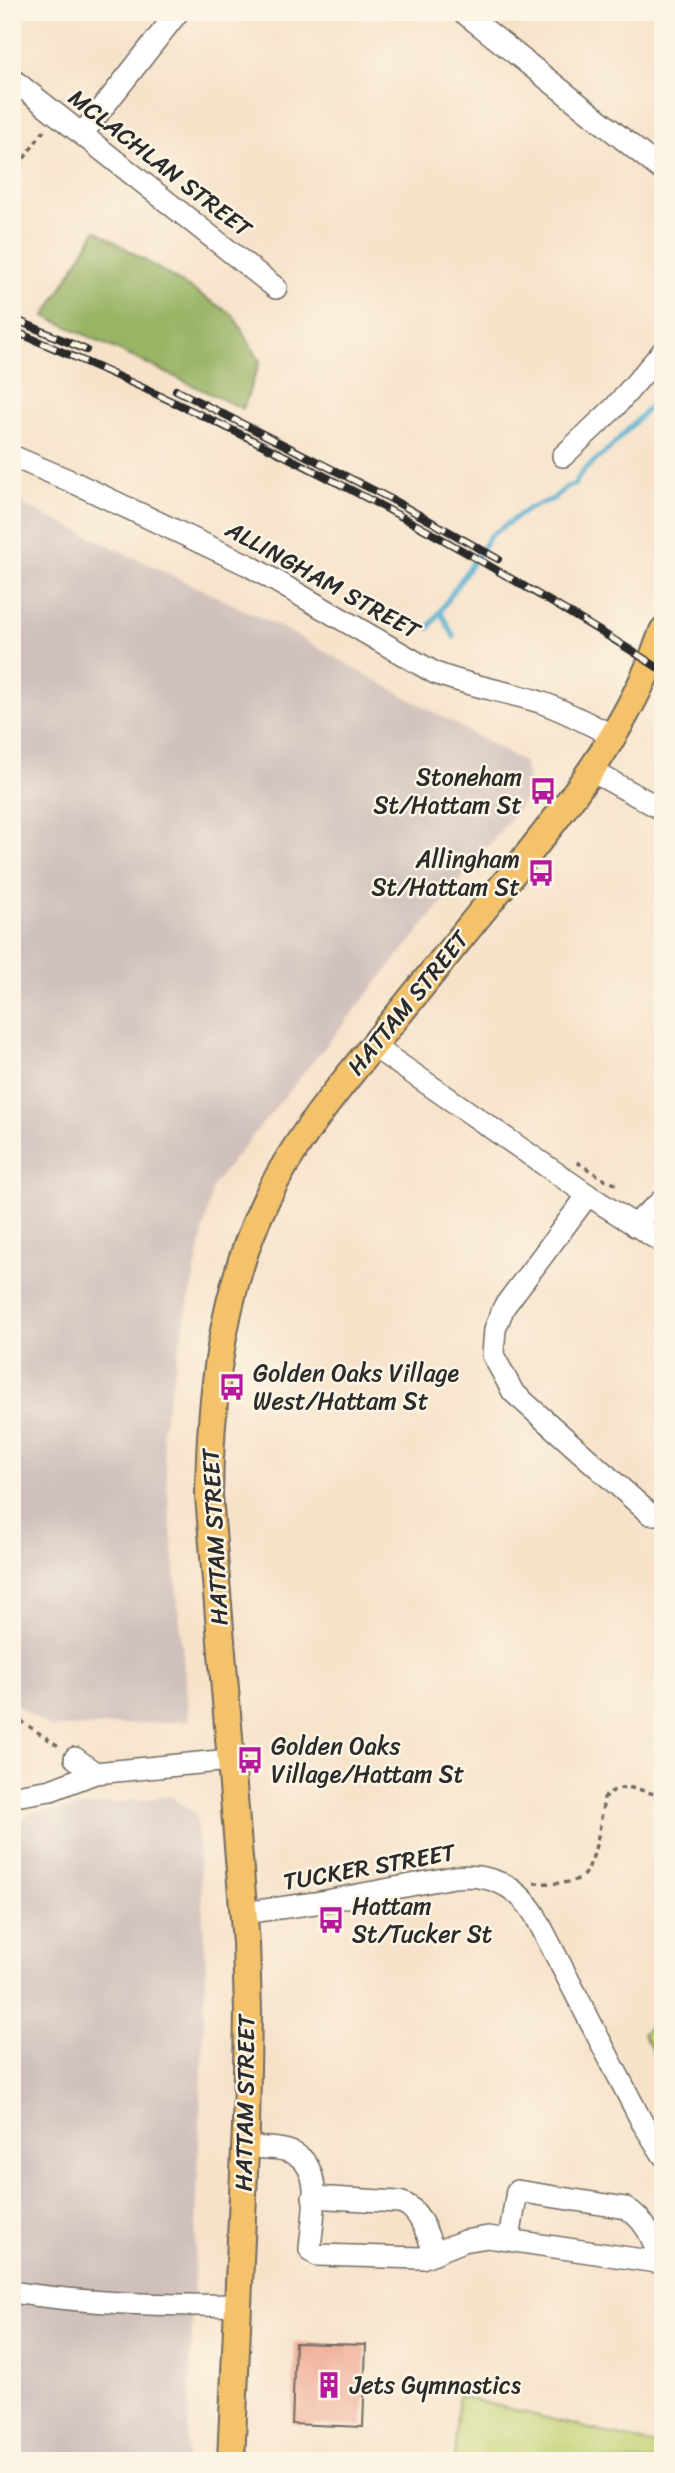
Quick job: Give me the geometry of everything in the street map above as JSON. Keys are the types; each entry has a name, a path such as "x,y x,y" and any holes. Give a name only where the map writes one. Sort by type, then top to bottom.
{"main road":[{"name":"HATTAM STREET","path":"231,2461 245,2147 248,2012 243,1913 209,1496 215,1389 228,1316 245,1253 266,1199 312,1124 559,817 592,771 613,736 663,631"}],"street":[{"path":"82,134 178,12"},
{"path":"463,12 663,171"},
{"name":"MCLACHLAN STREET","path":"12,79 276,288"},
{"path":"563,456 614,408 663,351"},
{"name":"ALLINGHAM STREET","path":"12,456 75,482 248,565 435,673 553,706 613,736"},
{"path":"592,771 663,810"},
{"path":"373,1046 588,1195 663,1243"},
{"path":"588,1195 504,1307 495,1329 493,1355 513,1392 656,1514"},
{"path":"635,1226 641,1217 653,1210 663,1199"},
{"path":"75,1758 95,1773"},
{"path":"21,1795 51,1790 95,1773 230,1760"},
{"name":"TUCKER STREET","path":"243,1913 315,1903 454,1877 475,1876 503,1884"},
{"path":"503,1884 529,1905 535,1915 642,2122 663,2155"},
{"path":"245,2147 279,2149 297,2155 304,2161 312,2175 310,2249 314,2254 422,2258 477,2237 509,2239 661,2263 655,2241 635,2214 626,2208 517,2191 509,2239"},
{"path":"313,2197 408,2205 416,2212 435,2253"},
{"path":"12,2292 130,2305 238,2305"}],"path":[{"path":"12,186 36,141 57,114"},
{"path":"575,1161 618,1185"},
{"path":"12,1715 75,1758"},
{"path":"503,1884 555,1884 581,1879 591,1866 604,1798 611,1790 621,1786 663,1797"}],"shaded area":[{"path":"12,499 286,630 525,763 530,794 213,1185 162,1430 189,1721 51,1728 12,1702"},
{"path":"170,1796 196,1814 206,1964 187,2461 12,2461 12,1825 31,1813"}],"green space":[{"path":"96,230 233,315 260,361 243,409 45,316"},
{"path":"663,2015 663,2073 643,2033"},
{"path":"458,2396 663,2447 663,2461 454,2461"}],"building":[{"name":"Jets Gymnastics","path":"295,2343 366,2345 363,2427 292,2424"}],"waterway":[{"path":"429,628 490,536 528,509 553,499 568,486 574,485 582,472 610,448 663,393"},
{"path":"441,613 454,637"}],"railway":[{"path":"12,318 86,350"},
{"path":"12,330 200,415 324,476 505,575 663,671"},
{"path":"176,390 391,499 498,559"}],"place":[{"name":"Stoneham St/Hattam St","path":"543,791"},
{"name":"Allingham St/Hattam St","path":"541,873"},
{"name":"Golden Oaks Village West/Hattam St","path":"232,1387"},
{"name":"Golden Oaks Village/Hattam St","path":"250,1760"},
{"name":"Hattam St/Tucker St","path":"331,1920"},
{"name":"Jets Gymnastics","path":"329,2385"}]}
